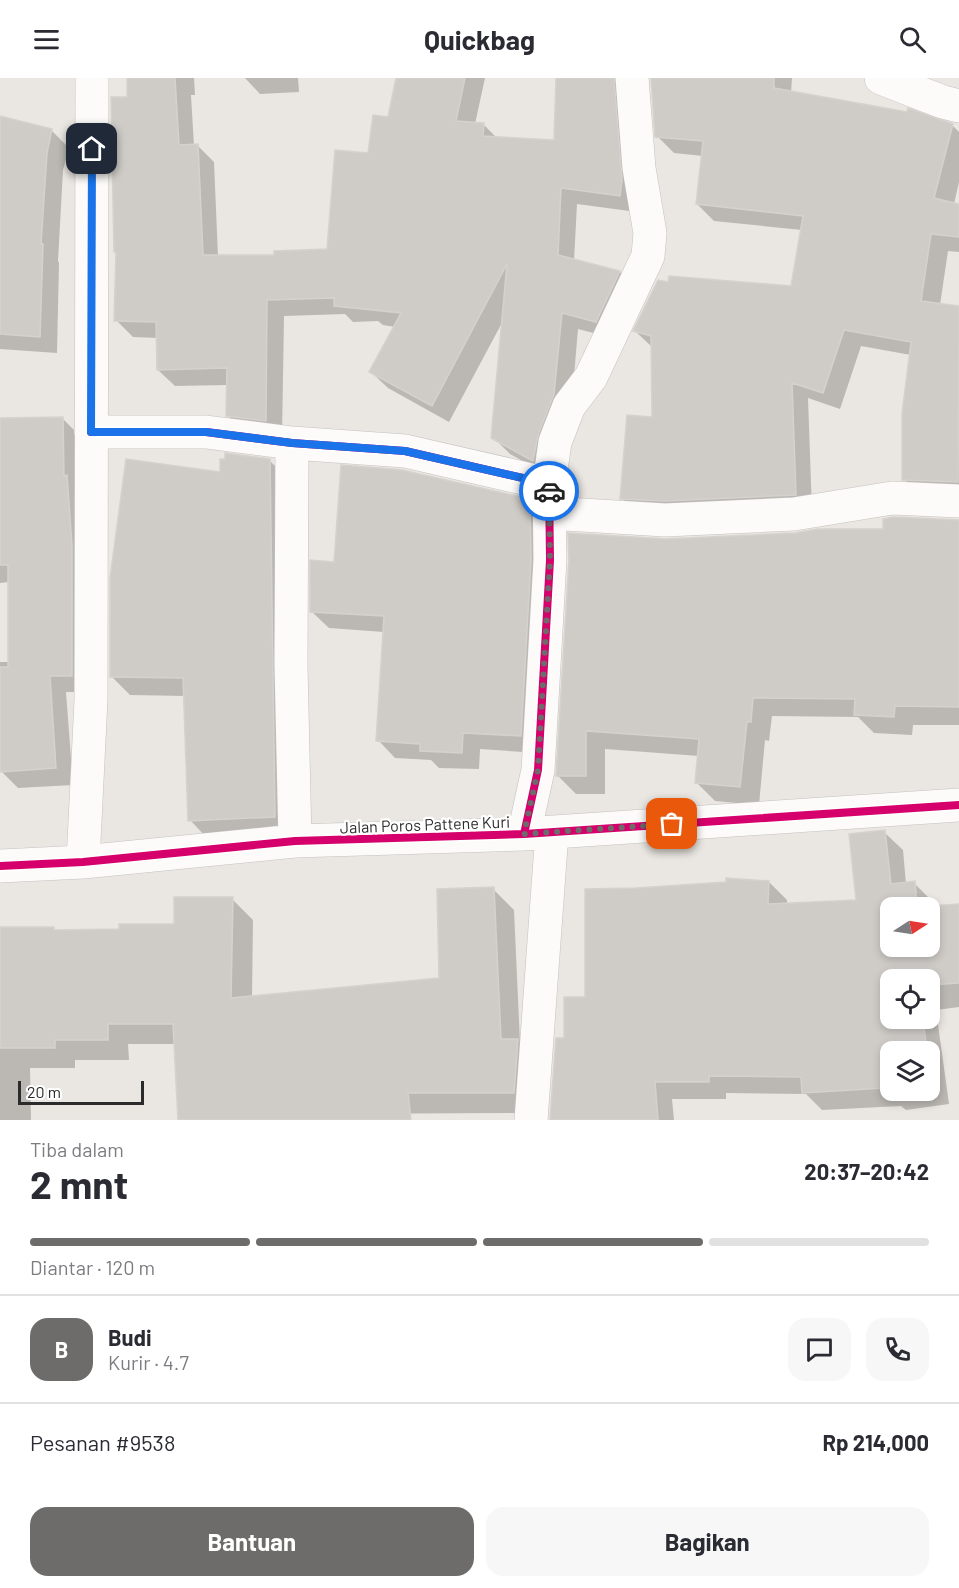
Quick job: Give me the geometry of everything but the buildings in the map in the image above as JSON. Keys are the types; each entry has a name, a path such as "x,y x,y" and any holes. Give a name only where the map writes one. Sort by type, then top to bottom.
{"street":[{"path":"83,862 91,700 92,78"},
{"path":"531,1120 538,770 550,560 549,499 555,442 569,406 591,378 648,256 650,234 639,168 632,78"},
{"path":"881,78 959,106"},
{"path":"91,432 206,432 292,443 405,451 549,499 665,520 794,514 892,498 959,501"},
{"path":"292,443 291,665 295,842"},
{"name":"Jalan Poros Pattene Kuri","path":"0,866 83,862 295,842 538,833 959,806"}],"cycle path":[{"path":"91,432 206,432 292,443 405,451 549,484 550,560 538,770 524,834"},
{"path":"0,866 83,862 295,841 524,834 959,805"}],"way so far":[{"path":"549,491 550,560 538,770 524,834 672,824"}],"route":[{"path":"92,149 91,432 206,432 292,443 405,451 549,484 549,491"}]}
